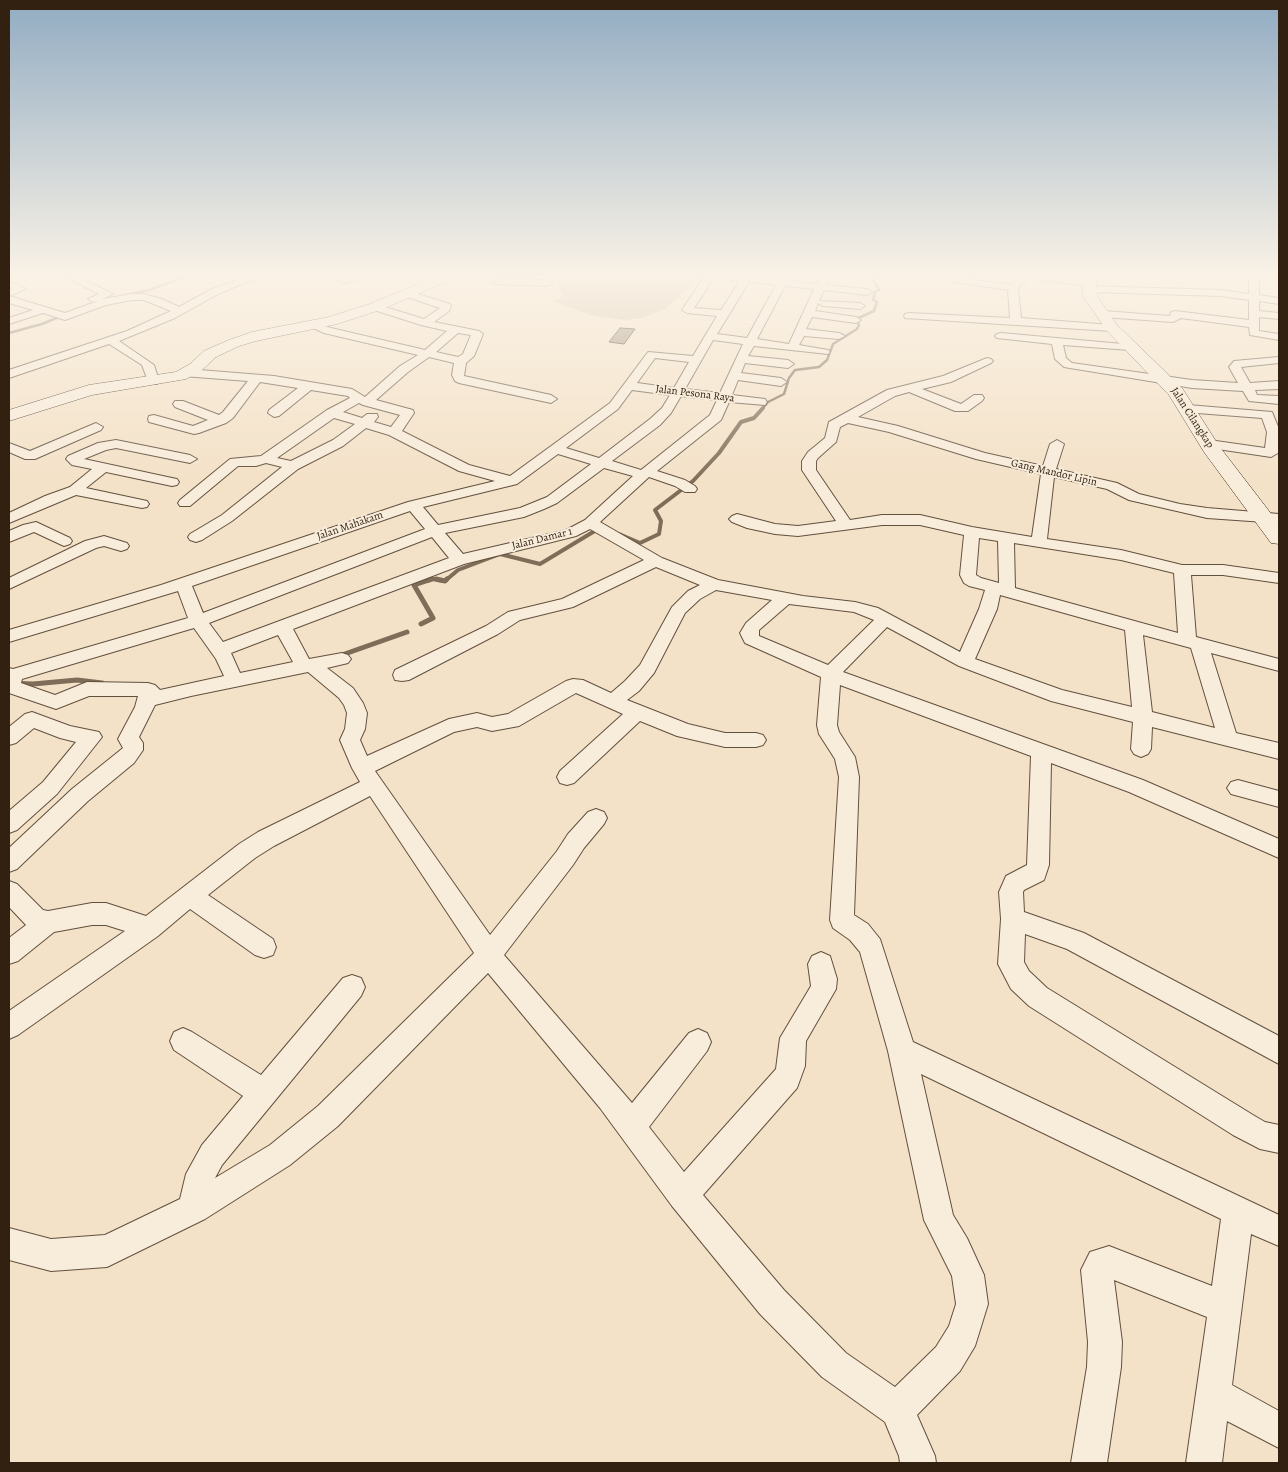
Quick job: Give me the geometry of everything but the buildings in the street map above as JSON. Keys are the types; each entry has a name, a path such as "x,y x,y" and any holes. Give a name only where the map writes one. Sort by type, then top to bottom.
{"street":[{"path":"9,374 89,346"},
{"path":"120,346 150,367 153,381"},
{"path":"187,373 210,354 228,346"},
{"path":"391,346 460,361 468,356 472,346"},
{"path":"185,503 235,462 256,462 266,459 332,413 362,401 437,346"},
{"path":"11,679 198,621 434,531 524,512 552,500 667,410 704,346"},
{"name":"Jalan Damar 1","path":"218,651 460,560 598,527 645,474 716,417 726,398 741,359 749,346"},
{"path":"784,346 824,352"},
{"path":"1058,346 1061,359 1068,365 1175,381 1245,387 1279,385"},
{"path":"1114,346 1130,347"},
{"name":"Jalan Cilangkap","path":"1130,347 1175,381 1188,409 1209,444 1272,517 1279,538"},
{"name":"Jalan Mahakam","path":"9,636 183,584 413,505 512,481 614,406 652,354 696,360"},
{"path":"741,359 788,364"},
{"path":"1279,360 1235,364 1245,387 1253,398 1279,400"},
{"path":"460,361 458,375 463,380 552,399"},
{"path":"845,524 809,470 809,461 831,439 834,425 891,393 947,380 987,361"},
{"path":"10,415 89,390 153,381 187,373 256,379 352,393 362,401 409,414 394,432"},
{"path":"734,376 781,382"},
{"path":"154,419 194,430 221,420 228,415 256,379"},
{"path":"274,413 308,386"},
{"name":"Jalan Pesona Raya","path":"629,386 761,402"},
{"path":"909,388 959,408 964,408 978,398"},
{"path":"179,404 221,420"},
{"path":"196,537 227,518 293,466 338,443 383,407"},
{"path":"1188,409 1273,415 1276,446 1271,453 1209,444"},
{"path":"332,413 394,432 464,468 512,481"},
{"name":"Gang Mandor Lipin","path":"844,418 893,429 981,456 1112,486 1134,497 1180,508 1272,517"},
{"path":"9,447 30,456 96,427"},
{"path":"172,482 74,461 85,452 116,444 190,459"},
{"path":"1039,542 1043,494 1057,444"},
{"path":"55,445 85,452"},
{"path":"556,449 686,486"},
{"path":"266,459 293,466"},
{"path":"9,519 50,499 75,490 102,468"},
{"path":"75,490 142,504"},
{"path":"413,505 460,560"},
{"path":"737,519 776,529 798,530 903,518 938,523 972,532 1121,555 1182,570 1224,570 1279,578"},
{"path":"9,537 33,527 64,541"},
{"path":"598,527 656,561 714,584 786,598 855,607 872,612 965,662 1058,696 1279,751"},
{"path":"972,532 968,575 970,579 1132,627 1279,664"},
{"path":"965,662 988,609 1001,588 1006,537"},
{"path":"11,580 98,542 104,541 121,546"},
{"path":"402,675 492,630 514,616 567,603 656,561"},
{"path":"1182,570 1193,642 1228,738"},
{"path":"183,584 198,621 228,664 231,672"},
{"path":"612,702 632,686 647,669 678,612 685,603 694,595 714,584"},
{"path":"786,598 752,627 749,633 751,639 757,644 858,685 1136,786 1279,849"},
{"path":"885,619 831,673 827,725 829,734 845,757 849,777 842,920 859,932 871,947 902,1052 939,1220 956,1248 968,1275 972,1304 963,1334 948,1359 897,1410"},
{"path":"282,626 307,665 346,694 353,703 357,713 355,729 350,740 367,777 489,955 610,1098 683,1195 772,1302 834,1365 897,1410 917,1456 918,1463"},
{"path":"1132,627 1143,718 1141,749"},
{"path":"146,702 190,689 342,659"},
{"path":"9,862 80,795 127,757 132,750 133,742 128,738 146,707 146,702 151,692 148,690 122,688 86,689 56,702 35,696 11,679"},
{"path":"9,1026 149,928 266,839 449,726 477,720 492,724 512,721 573,686 583,687 612,702 684,731 725,740 756,740"},
{"path":"567,777 637,712"},
{"path":"9,738 31,719 46,723 67,733 92,737 50,788 9,824"},
{"path":"1041,752 1038,865 1036,873 1014,882 1012,892 1011,964 1020,980 1038,998 1243,1125 1260,1135 1279,1140"},
{"path":"1238,788 1279,799"},
{"path":"9,1244 51,1255 107,1251 194,1208 280,1155 328,1116 489,955 565,858 576,841 596,818"},
{"path":"9,891 35,918 48,922"},
{"path":"190,896 264,947"},
{"path":"9,952 48,922 92,914 106,914 149,928"},
{"path":"1013,918 1075,941 1279,1050"},
{"path":"683,1195 787,1078 791,1066 793,1038 823,989 824,979 821,964"},
{"path":"194,1208 196,1189 201,1174 212,1155 352,987"},
{"path":"182,1041 264,1093"},
{"path":"631,1127 698,1042"},
{"path":"902,1052 1279,1231"},
{"path":"1204,1463 1238,1211"},
{"path":"1089,1463 1104,1367 1104,1342 1097,1270 1101,1263 1109,1262 1225,1308"},
{"path":"1214,1394 1279,1430"}],"waterway":[{"path":"762,409 768,402 784,394 789,378 795,370 819,367 827,360 832,346"},
{"path":"619,534 640,543 659,534 661,521 655,510 693,481 719,453 741,422 754,418 763,408"},
{"path":"445,581 458,570 500,554 540,564 598,529"},
{"path":"421,624 433,618 414,585 432,579"},
{"path":"428,581 433,579 443,581"},
{"path":"436,579 445,581"},
{"path":"339,656 407,632"},
{"path":"9,683 33,684 77,680 102,683"}]}
